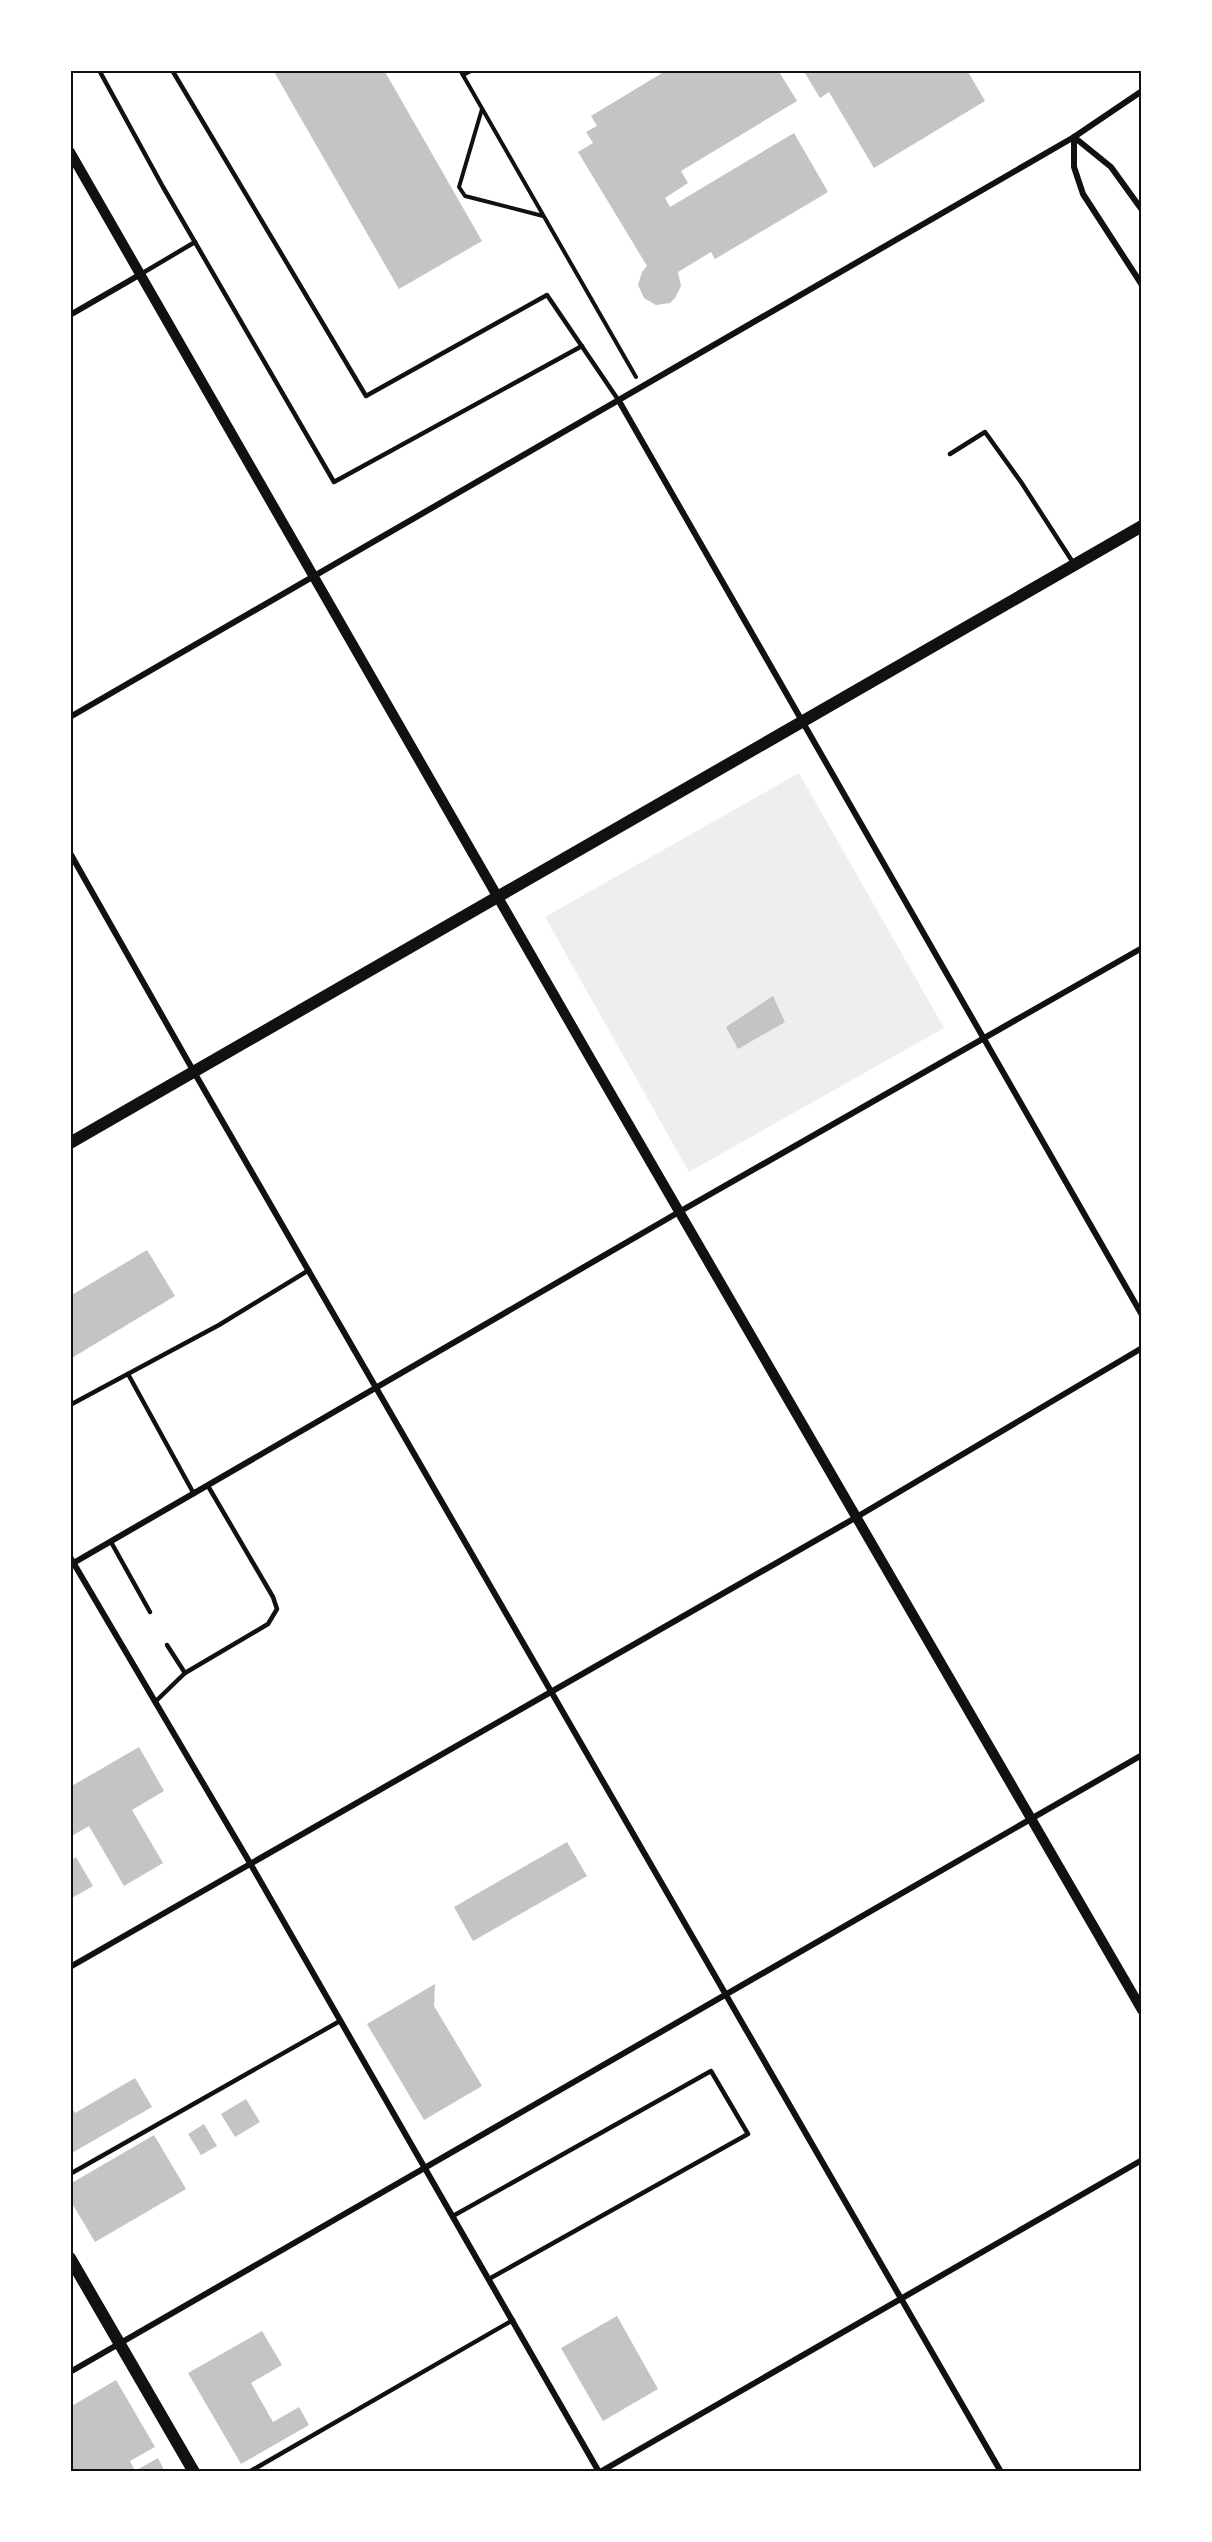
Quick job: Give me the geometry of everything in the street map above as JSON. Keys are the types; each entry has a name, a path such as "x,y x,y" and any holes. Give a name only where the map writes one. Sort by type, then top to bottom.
{"main road":[{"path":"70,1143 497,895 1142,526"},
{"path":"70,2259 194,2472"}],"street":[{"path":"70,717 1074,137 1142,91"},
{"path":"1074,137 1111,167 1142,210"},
{"path":"1074,137 1074,167 1083,194 1142,285"},
{"path":"70,152 855,1518 1142,2010"},
{"path":"70,315 141,274"},
{"path":"619,401 1142,1315"},
{"path":"70,853 1001,2472"},
{"path":"1142,948 679,1212 111,1542 72,1562 250,1863 600,2472 1142,2160"},
{"path":"70,1967 855,1518 1142,1348"},
{"path":"70,2372 1142,1755"}],"lane":[{"path":"99,70 195,242 334,482 582,346"},
{"path":"172,70 366,396 548,295 619,401"},
{"path":"141,274 195,242"},
{"path":"950,454 985,432 1021,482 1074,564"},
{"path":"70,1404 219,1325 309,1270"},
{"path":"128,1374 194,1494"},
{"path":"155,1702 184,1673 268,1624 277,1609 273,1596 208,1486"},
{"path":"111,1542 150,1612"},
{"path":"167,1645 184,1673"},
{"path":"70,2174 340,2020"},
{"path":"453,2216 711,2071 748,2134 489,2279"},
{"path":"249,2472 513,2320"}],"path":[{"path":"473,70 462,73 642,388"},
{"path":"572,70 578,70"},
{"path":"482,108 459,188 465,196 544,216"}],"shaded area":[{"path":"799,773 944,1028 689,1172 545,917"}],"building":[{"path":"273,70 384,70 482,241 399,289"},
{"path":"667,70 778,70 797,101 681,171 688,183 665,198 670,207 794,133 828,192 715,259 711,252 678,272 681,286 675,298 670,303 656,305 644,298 638,285 642,272 647,266 578,152 593,143 586,132 597,126 591,116"},
{"path":"803,70 967,70 985,101 874,168 829,92 820,98"},
{"path":"773,996 785,1022 738,1049 726,1027"},
{"path":"147,1250 175,1296 70,1359 70,1296"},
{"path":"139,1747 164,1791 132,1810 163,1863 124,1886 89,1826 70,1837 70,1787"},
{"path":"567,1842 587,1876 473,1941 454,1907"},
{"path":"76,1857 93,1886 70,1899 70,1861"},
{"path":"435,1984 434,2006 482,2086 424,2120 367,2024"},
{"path":"135,2078 152,2107 70,2154 70,2105 75,2113"},
{"path":"246,2099 260,2122 235,2137 221,2114"},
{"path":"204,2124 217,2146 201,2155 188,2134"},
{"path":"154,2135 186,2189 95,2242 70,2200 70,2184"},
{"path":"617,2316 658,2389 603,2421 561,2348"},
{"path":"262,2331 282,2365 251,2383 273,2422 299,2407 309,2425 241,2464 188,2373"},
{"path":"116,2380 155,2447 130,2461 135,2471 158,2458 165,2472 70,2472 70,2407"}]}
